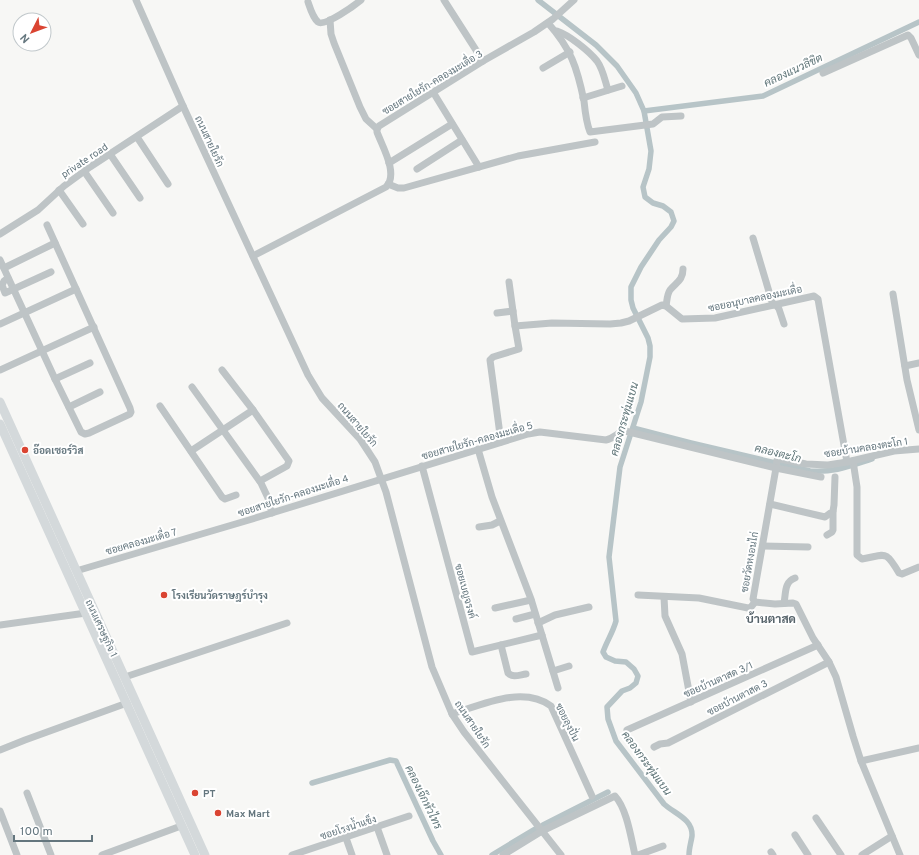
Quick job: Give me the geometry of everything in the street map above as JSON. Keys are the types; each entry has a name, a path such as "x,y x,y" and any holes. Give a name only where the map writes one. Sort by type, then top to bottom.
{"main road":[{"name":"ถนนเศรษฐกิจ 1","path":"0,402 86,613 195,855"},
{"name":"ถนนเศรษฐกิจ 1","path":"0,424 76,571 205,855"}],"street":[{"name":"ถนนสายใยรัก","path":"136,0 183,106 314,387 329,406 360,439 375,462 386,492 432,668 452,714 464,732 561,855"},
{"path":"444,0 484,62"},
{"name":"ซอยสายใยรัก-คลองมะเดื่อ 3","path":"377,129 379,126 433,92 551,21 574,0"},
{"path":"308,2 317,21 323,23 358,1"},
{"path":"252,256 386,187 392,174 377,129 366,119 360,107 334,42 330,20"},
{"path":"551,21 555,30 570,52 576,66 590,132 642,126 653,124 662,117 681,116"},
{"path":"555,30 570,38 597,61 608,90"},
{"path":"823,73 908,35 919,55"},
{"path":"543,68 570,52"},
{"path":"583,98 622,86"},
{"path":"433,92 480,167"},
{"name":"private road","path":"0,234 38,210 59,190 84,171 183,106"},
{"path":"389,163 452,124"},
{"path":"137,137 168,184"},
{"path":"417,169 462,140"},
{"path":"388,184 398,188 404,188 518,156 595,142"},
{"path":"110,154 140,198"},
{"path":"84,171 113,213"},
{"path":"59,190 83,224"},
{"path":"0,260 81,432 85,434 131,412 47,225"},
{"path":"753,238 774,305 779,309 784,324"},
{"path":"4,268 55,243"},
{"path":"515,326 552,322 610,324 629,321 658,306 666,306 670,290 680,282 683,269"},
{"path":"8,278 2,285 3,294 51,272"},
{"path":"501,442 490,360 493,357 518,349 509,282"},
{"path":"0,324 76,289"},
{"path":"893,294 907,380 919,430"},
{"name":"ซอยอนุบาลคลองมะเดื่อ","path":"666,306 682,319 715,318 811,296 818,299 852,463"},
{"path":"497,313 513,311"},
{"path":"0,370 94,327"},
{"path":"55,379 90,363"},
{"path":"905,366 919,363"},
{"path":"222,370 253,410 289,461 287,466 260,481"},
{"path":"192,387 260,481 268,498 272,513"},
{"path":"69,407 100,392"},
{"path":"160,406 222,497 226,499 236,495"},
{"path":"191,451 224,431 253,410"},
{"name":"ซอยสายใยรัก-คลองมะเดื่อ 5","path":"381,478 528,434 540,432 606,440 625,431 776,465"},
{"path":"478,449 500,521 531,600 558,688"},
{"name":"ซอยบ้านคลองตะโก 1","path":"776,465 780,458 806,464 828,465 852,463 894,451 919,449"},
{"path":"852,463 857,487 858,557 862,559 880,554 888,557 899,573 902,574 919,567"},
{"path":"776,465 821,477"},
{"name":"ซอยวัดหงอนไก่","path":"776,465 753,599 755,602 796,604 838,681 853,736 900,855"},
{"name":"ซอยเบญจรงค์","path":"422,466 472,650 474,652 542,635"},
{"path":"827,535 833,530 832,511 835,477"},
{"name":"ซอยสายใยรัก-คลองมะเดื่อ 4","path":"212,531 381,478"},
{"path":"770,504 825,517 832,511"},
{"path":"479,527 492,525 500,521"},
{"name":"ซอยคลองมะเดื่อ 7","path":"76,571 212,531"},
{"path":"763,546 808,548"},
{"path":"784,603 787,584 791,579 795,578"},
{"path":"638,595 664,598 699,598 748,608 753,606 755,602"},
{"path":"664,598 665,616 682,654 691,702"},
{"path":"495,608 531,600"},
{"path":"538,623 555,615 588,607"},
{"path":"0,625 86,613"},
{"path":"516,619 535,614"},
{"path":"125,677 287,623"},
{"path":"501,645 508,673 515,676 526,674"},
{"name":"ซอยบ้านตาสด 3/1","path":"627,730 818,645"},
{"name":"ซอยบ้านตาสด 3","path":"654,747 660,744 668,743 829,662"},
{"path":"553,671 569,666"},
{"name":"ซอยลุงปั่น","path":"452,714 495,701 515,697 537,698 544,701 551,706 592,796"},
{"path":"0,750 127,704"},
{"path":"862,761 919,748"},
{"path":"27,793 51,855"},
{"path":"503,855 542,831 615,796 619,800 637,855 663,846"},
{"path":"0,811 17,855"},
{"name":"ซอยโรงน้ำแข็ง","path":"292,855 313,852 346,838 409,816"},
{"path":"816,818 841,855"},
{"path":"102,855 181,826"},
{"path":"377,828 387,855"},
{"path":"795,835 808,855"},
{"path":"862,855 892,836"},
{"path":"346,838 352,855"}],"waterway":[{"name":"คลองกระทุ่มแบน","path":"538,0 596,45 617,66 636,93 644,111 651,151 649,169 643,187 645,197 671,212 674,221 641,267 631,287 631,300 633,308 648,338 650,357 641,402 620,467 609,557 616,621 603,652 606,657 615,661 626,662 634,669 638,676 636,683 630,688 622,691 607,707 608,719 616,741 664,804 690,825 692,836 689,855"},
{"name":"คลองแนวลิขิต","path":"644,111 763,96 919,22"},
{"name":"คลองตะโก","path":"633,428 810,471 834,470 872,459"},
{"name":"คลองเจ๊กหัวไทร","path":"312,783 390,760 396,761 441,855"},
{"name":"คลองเจ๊กหัวไทร","path":"543,825 608,792"},
{"name":"คลองเจ๊กหัวไทร","path":"492,855 535,829"}],"place":[{"name":"อ๊อดเซอร์วิส","path":"25,450"},
{"name":"โรงเรียนวัดราษฎร์บํารุง","path":"164,595"},
{"name":"PT","path":"195,793"},
{"name":"Max Mart","path":"218,813"}],"district":[{"name":"บ้านตาสด","path":"771,619"}]}
